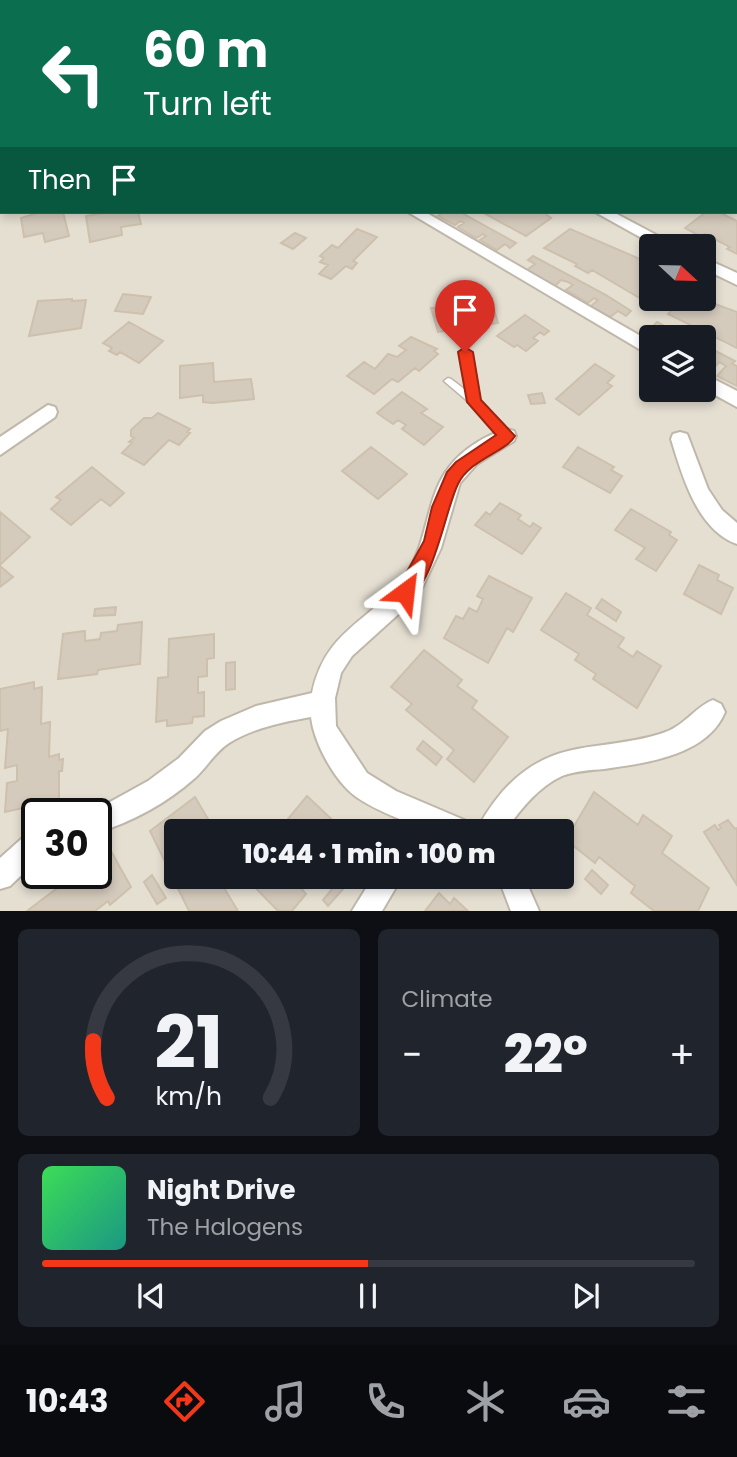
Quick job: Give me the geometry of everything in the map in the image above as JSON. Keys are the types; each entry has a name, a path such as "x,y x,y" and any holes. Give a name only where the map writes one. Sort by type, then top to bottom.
{"street":[{"path":"418,214 639,343"},
{"path":"606,214 645,234"},
{"path":"716,270 737,281"},
{"path":"716,388 737,400"},
{"path":"0,447 48,412"},
{"path":"412,819 361,785 344,763 323,723 323,691 335,660 346,647 396,604 415,579 432,541 440,507 453,477 461,466 507,436"},
{"path":"680,439 700,497 720,521 737,535"},
{"path":"112,812 155,792 187,768 215,738 235,727 285,710 325,702"},
{"path":"499,819 519,792 556,766 657,749 703,726 713,712"},
{"path":"0,876 21,857"},
{"path":"366,911 381,889"},
{"path":"516,889 525,911"}],"lane":[{"path":"465,352 474,402"},
{"path":"448,381 474,402 507,436"}],"shaded area":[{"path":"0,214 737,214 737,911 0,911"}],"building":[{"path":"34,214 64,214 69,236 45,242 43,233 24,237 21,218"},
{"path":"138,214 141,224 121,227 122,235 90,242 86,216"},
{"path":"464,214 516,243 510,248 505,244 497,250 480,240 486,236 483,234 476,238 458,227 464,223 460,221 455,225 438,216"},
{"path":"486,214 546,214 551,218 526,236"},
{"path":"703,214 723,214 737,221 737,254 716,240 716,234 696,234 685,228"},
{"path":"357,229 377,237 353,261 357,263 352,269 346,266 331,279 319,274 328,265 320,262 324,258 320,256 332,245 338,248"},
{"path":"570,229 639,259 639,298 592,270 588,273 575,266 577,264 544,248"},
{"path":"295,233 306,238 293,249 281,243"},
{"path":"533,256 631,311 626,316 618,311 610,317 591,306 598,300 594,298 588,303 566,290 573,285 568,282 561,280 555,286 527,270 535,264 528,260"},
{"path":"123,294 151,297 143,314 115,311"},
{"path":"86,300 81,328 29,336 38,301"},
{"path":"491,300 498,323 438,332 431,308 449,307 450,311 461,310 461,306 472,305 471,301"},
{"path":"716,304 737,312 737,348 716,338 716,325 690,325 668,314 716,312"},
{"path":"525,315 549,331 544,335 540,332 533,338 538,341 526,351 497,336"},
{"path":"129,322 163,341 139,363 120,352 117,355 109,351 112,348 103,343"},
{"path":"411,337 437,349 434,351 438,354 419,371 415,368 398,382 392,379 374,394 347,376 364,362 375,369 388,354 397,357 406,350 399,346"},
{"path":"716,351 735,361 732,364 737,366 737,386 717,376 726,366 719,362 716,366"},
{"path":"213,363 214,382 251,379 254,399 213,403 203,402 203,395 180,398 180,366"},
{"path":"595,364 614,376 607,383 612,386 579,415 556,399"},
{"path":"402,392 427,409 421,413 443,427 424,445 402,429 406,425 398,420 393,424 377,413"},
{"path":"542,393 545,403 531,404 528,395"},
{"path":"158,413 190,429 187,432 190,433 179,445 169,440 144,465 122,453 134,438 131,436 131,430 144,418 152,418"},
{"path":"371,447 407,474 378,499 342,471"},
{"path":"578,447 614,467 611,470 622,476 610,493 563,467"},
{"path":"92,467 124,493 110,506 101,499 71,525 51,509 61,500 56,497"},
{"path":"500,503 521,515 518,519 530,527 533,523 541,528 522,554 475,525 486,512 490,515"},
{"path":"631,509 671,532 669,535 677,540 656,571 636,559 645,548 615,530"},
{"path":"0,512 30,537 0,565"},
{"path":"699,565 719,575 717,580 733,588 721,614 684,594"},
{"path":"0,566 13,577 0,587"},
{"path":"489,576 532,598 513,632 507,628 488,663 444,638 456,616 463,619 469,608 477,612 483,599 477,596"},
{"path":"566,593 591,608 587,615 624,638 618,647 633,657 637,651 661,666 637,708 593,679 596,674 575,660 579,654 541,630"},
{"path":"602,599 621,612 616,621 596,608"},
{"path":"116,607 115,615 94,616 95,609"},
{"path":"142,622 140,664 58,679 63,634 85,631 85,641 100,639 101,633 117,631 118,625"},
{"path":"214,634 214,658 207,659 207,676 198,677 198,693 204,692 204,716 193,717 192,723 167,726 167,720 156,722 158,678 168,677 169,639"},
{"path":"424,650 462,680 457,686 477,701 472,708 508,737 474,782 447,759 454,750 406,710 412,704 391,687"},
{"path":"235,662 235,689 226,690 226,663"},
{"path":"34,682 34,689 42,687 41,724 50,722 49,757 59,754 59,760 63,759 62,771 59,771 59,798 21,798 21,808 5,812 7,783 17,781 17,765 5,768 8,729 0,731 0,689"},
{"path":"423,741 442,757 436,765 417,749"},
{"path":"594,792 638,825 643,815 672,836 662,853 709,888 698,911 654,911 631,893 635,886 599,857 595,863 574,846 574,826"},
{"path":"307,796 331,819 288,819"},
{"path":"195,797 208,819 166,819"},
{"path":"164,820 164,860 150,831"},
{"path":"728,820 737,828 737,885 704,832 715,825 718,830 721,828 719,825"},
{"path":"112,853 131,887 110,905 108,901 95,911 27,911 56,889 112,889"},
{"path":"592,870 608,885 601,894 585,879"},
{"path":"152,875 166,898 157,904 144,882"},
{"path":"178,889 225,889 238,911 189,911"},
{"path":"257,889 302,889 306,894 292,911 278,911"},
{"path":"332,889 343,889 328,906 323,900"},
{"path":"439,893 450,904 454,898 468,911 425,911"}],"route":[{"path":"405,592 415,579 432,541 440,507 453,477 461,466 507,436 474,402 465,352"}]}
